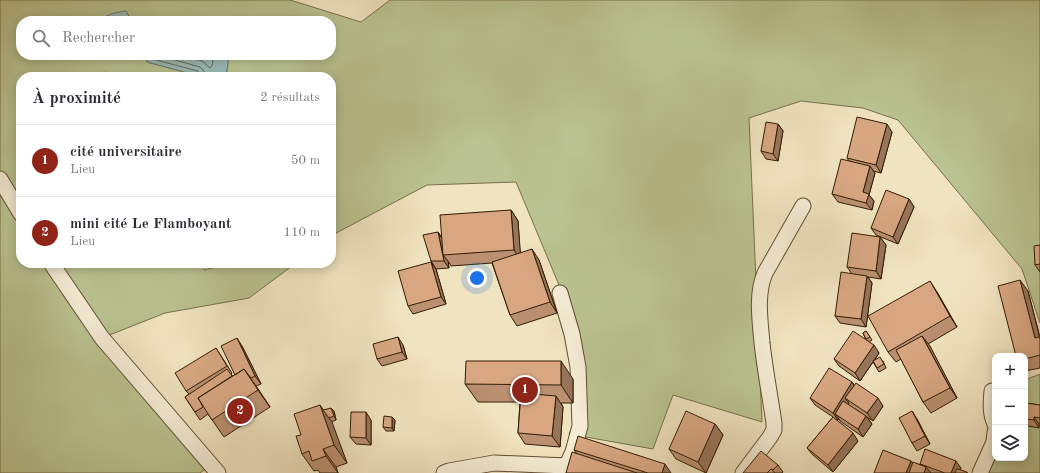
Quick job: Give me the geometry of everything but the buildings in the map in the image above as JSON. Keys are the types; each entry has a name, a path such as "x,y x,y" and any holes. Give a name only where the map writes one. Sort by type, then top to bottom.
{"street":[{"path":"0,179 16,206"},
{"path":"743,473 774,430 760,316 762,280 803,206"},
{"path":"54,268 102,338 218,473"},
{"path":"444,473 494,463 565,470 573,452 580,426 578,373 572,334 560,293"},
{"path":"992,391 990,404 992,417"},
{"path":"980,473 992,446"}],"green space":[{"path":"0,0 290,0 361,22 390,0 1040,0 1040,323 1022,269 898,120 863,108 801,101 749,118 762,422 673,395 653,449 569,434 585,399 572,316 516,182 427,185 336,233 336,72 227,72 228,60 336,60 336,16 16,16 16,60 147,60 147,62 184,72 16,72 16,268 204,268 204,270 212,268 289,268 249,298 165,313 102,338 211,465 200,473 0,473"},
{"path":"1040,374 1040,473 980,473 992,461 1028,461 1028,379"}],"water":[{"path":"126,11 129,16 107,16"},
{"path":"147,60 228,60 227,72 184,72 147,62"}],"place":[{"name":"cité universitaire","path":"525,390"},
{"name":"mini cité Le Flamboyant","path":"240,411"}]}
